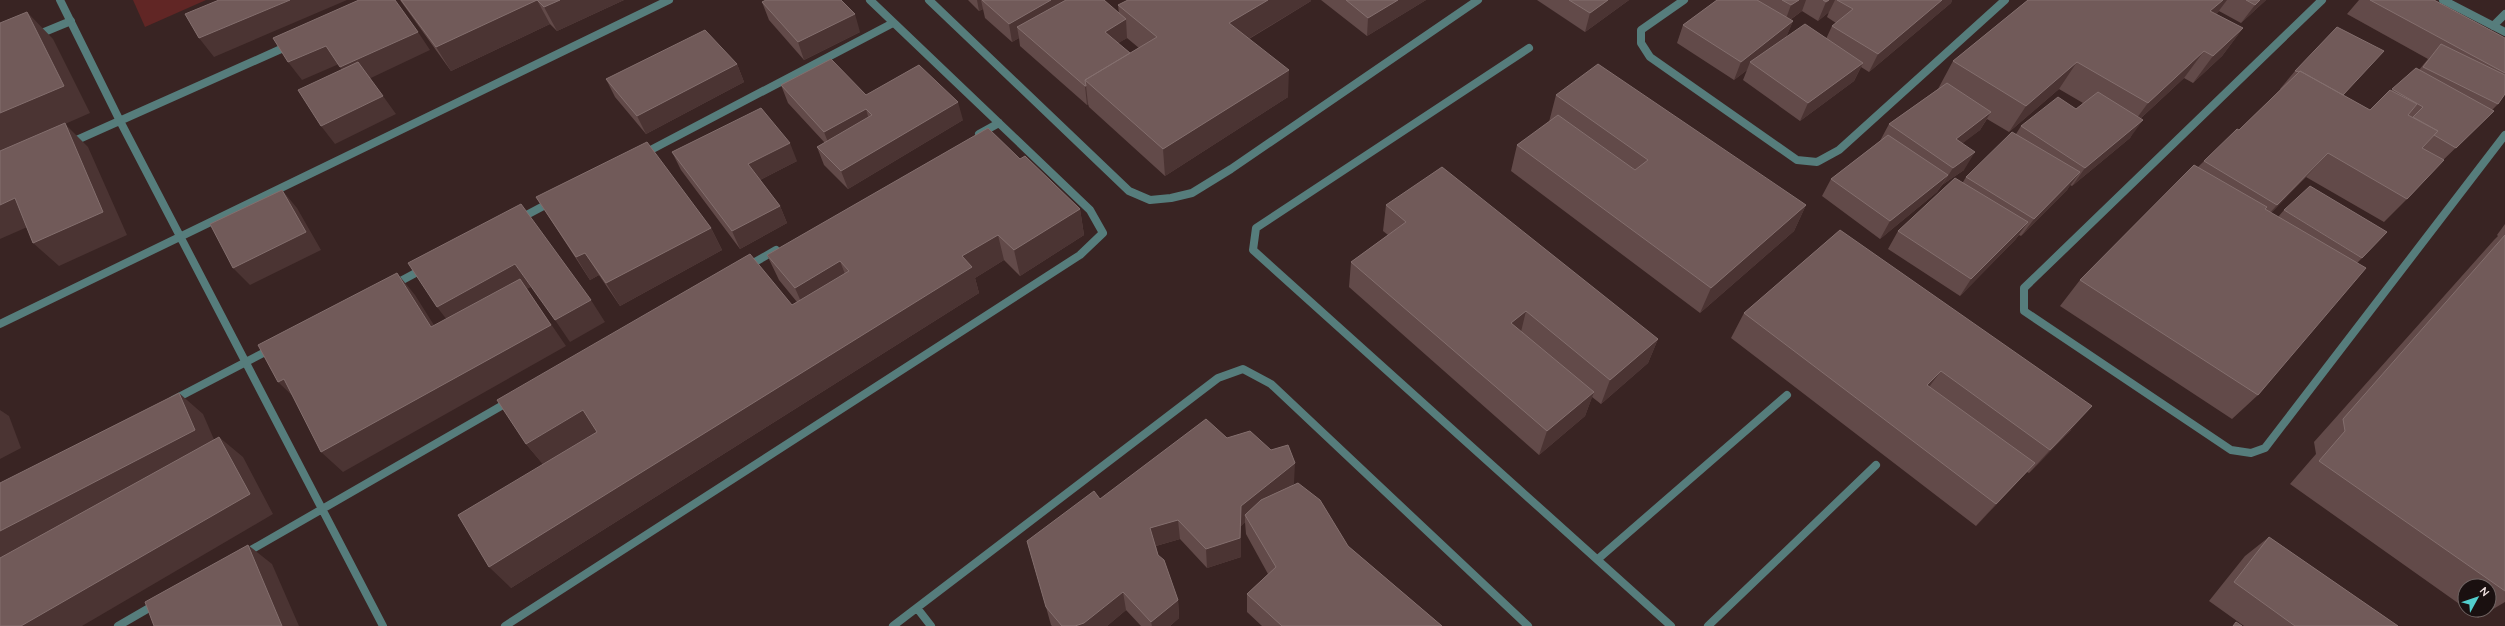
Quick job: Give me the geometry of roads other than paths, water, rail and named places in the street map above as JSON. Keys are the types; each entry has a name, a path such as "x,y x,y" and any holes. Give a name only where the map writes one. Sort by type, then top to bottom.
{"street":[{"path":"60,0 120,120 383,626"},
{"path":"0,324 669,0"},
{"path":"505,626 1080,255 1104,233 1090,210 870,0"},
{"path":"929,0 1129,191 1150,200 1192,193 1232,169 1478,0"},
{"path":"1684,0 1641,30 1641,43 1650,57 1798,160 1817,162 1839,150 2005,0"},
{"path":"2322,0 2024,288 2024,311 2231,450 2251,453 2265,448 2505,135"},
{"path":"2443,0 2505,32"},
{"path":"2493,26 2505,14"},
{"path":"28,39 71,21"},
{"path":"633,159 893,23"},
{"path":"64,145 298,41"},
{"path":"1530,48 1256,228 1253,250 1671,626"},
{"path":"971,138 999,123"},
{"path":"514,222 556,200"},
{"path":"736,272 785,245"},
{"path":"387,288 430,266"},
{"path":"162,406 282,343"},
{"path":"893,626 1218,378 1244,369 1271,384 1528,626"},
{"path":"1598,559 1787,395"},
{"path":"234,559 516,398"},
{"path":"1708,626 1876,465"},
{"path":"118,626 166,599"},
{"path":"918,608 932,626"}]}
